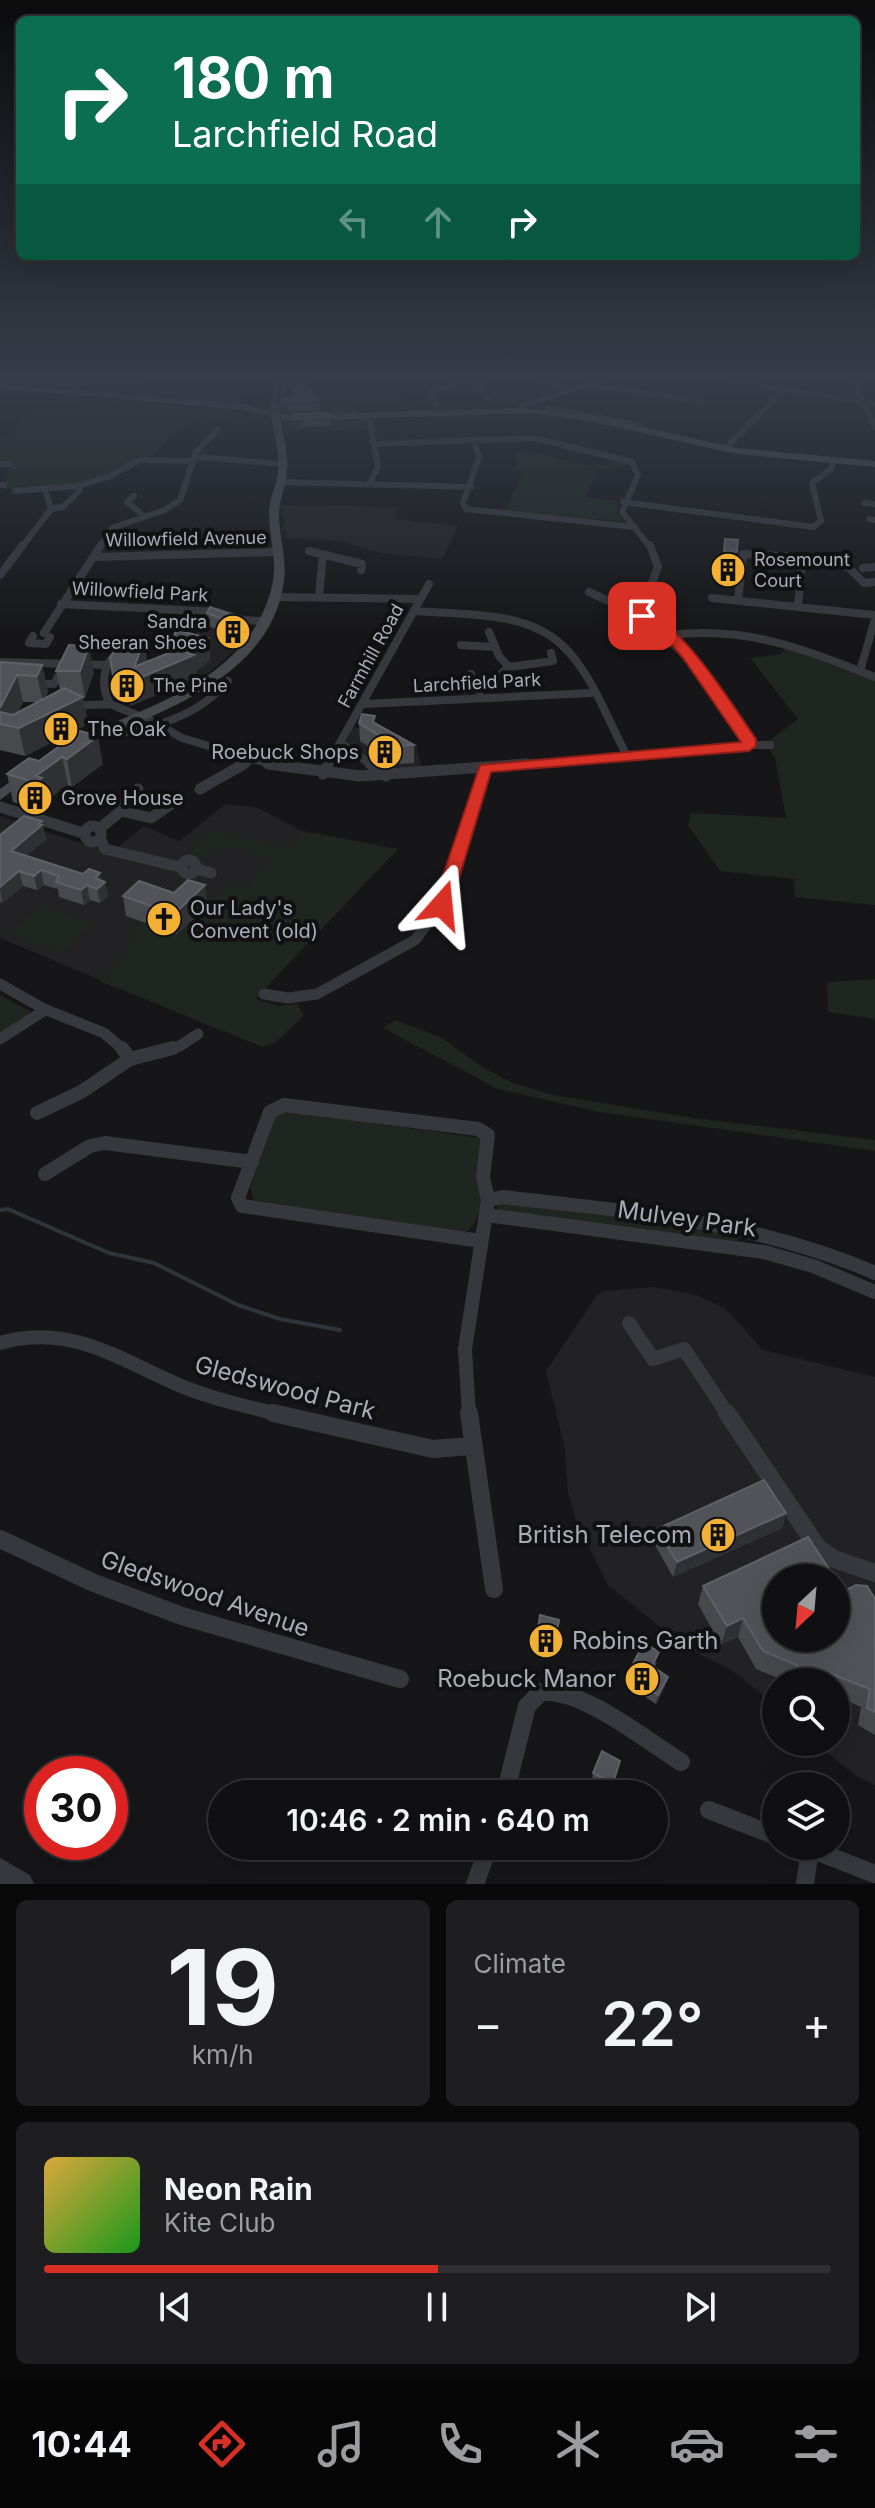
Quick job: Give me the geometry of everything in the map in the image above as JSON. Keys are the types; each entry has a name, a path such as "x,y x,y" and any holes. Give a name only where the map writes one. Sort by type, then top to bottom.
{"main road":[{"path":"56,752 186,695 224,671 240,656 262,624 275,597 279,572 274,503 283,464"},
{"path":"0,796 36,765"}],"street":[{"path":"15,491 77,486 108,477 134,463"},
{"path":"26,662 35,640 46,644 61,604 112,528 172,507 182,493 193,463"},
{"path":"264,463 283,464"},
{"path":"369,484 377,463"},
{"path":"477,463 463,503 471,510 635,527"},
{"path":"627,607 646,598 658,567 649,543 622,512 623,502 638,469 630,463"},
{"path":"623,502 813,527 821,521 812,483 831,469 833,463"},
{"path":"0,464 10,464"},
{"path":"280,482 471,487"},
{"path":"51,509 63,507 80,490 77,486"},
{"path":"0,575 7,561 48,518 51,509 45,490"},
{"path":"134,496 127,502 130,508 144,516"},
{"path":"865,503 875,504"},
{"path":"309,551 362,564 361,570"},
{"name":"Willowfield Avenue","path":"95,557 278,552"},
{"path":"319,596 323,554"},
{"path":"738,600 743,554 798,557 802,559 798,607"},
{"path":"841,566 848,567 864,583 875,582"},
{"path":"863,568 875,567"},
{"name":"Farmhill Road","path":"323,774 429,584"},
{"path":"589,592 627,607 670,635 704,676 749,746"},
{"path":"275,597 420,599"},
{"path":"712,598 875,617 873,634 860,671"},
{"name":"Willowfield Park","path":"61,604 218,612 243,620 245,625 262,624"},
{"path":"415,611 506,622 544,632 564,646 627,756"},
{"path":"670,635 737,630 792,645 875,677"},
{"path":"489,632 494,647 509,667"},
{"path":"461,645 494,647"},
{"path":"471,674 469,678 475,689 509,667 543,665 553,661 551,653"},
{"path":"110,704 103,683 106,665 114,655 128,654"},
{"path":"0,662 106,665"},
{"path":"25,684 54,684 65,664"},
{"path":"113,735 160,726 203,708 228,681"},
{"name":"Larchfield Park","path":"364,704 591,693"},
{"path":"58,706 110,704 179,737 248,762 323,774 386,776 471,769 484,774 627,756 770,745"},
{"path":"341,743 386,776"},
{"path":"200,789 248,762"},
{"path":"264,994 288,998 317,994 415,940 442,905 484,774"},
{"path":"0,807 83,833 88,840 100,833 121,811 121,804 138,789"},
{"path":"121,811 148,820 177,800"},
{"path":"100,833 105,849 180,867 184,873 197,869 211,873"},
{"path":"0,984 45,1010 109,1035 125,1047 130,1059"},
{"path":"0,1039 45,1010"},
{"path":"37,1113 81,1092 130,1059 180,1046 198,1034"},
{"path":"481,1241 248,1208 238,1198 270,1112 284,1105 478,1129 489,1138 483,1177 487,1208 465,1349 471,1446 486,1517 494,1589"},
{"path":"45,1174 90,1146 105,1143 252,1162"},
{"name":"Mulvey Park","path":"487,1208 503,1197 745,1230 820,1248 875,1273"},
{"name":"Mulvey Park","path":"487,1208 745,1249 808,1264 875,1292"},
{"path":"745,1230 745,1249"},
{"path":"629,1323 650,1358 656,1359 684,1349 818,1548 834,1559 875,1573"},
{"name":"Gledswood Park","path":"0,1343 21,1337 57,1335 100,1349 184,1387 239,1405 433,1449 471,1446"},
{"name":"Gledswood Avenue","path":"0,1539 94,1583 182,1616 400,1679"},
{"path":"509,1780 527,1706 541,1692 557,1691 582,1701 681,1762"},
{"path":"709,1810 762,1831"},
{"path":"475,1884 484,1860"},
{"path":"805,1884 806,1860"},
{"path":"839,1860 875,1874"},
{"path":"0,1871 21,1884"}],"shaded area":[{"path":"10,463 139,463 99,479 79,483 5,489"},
{"path":"516,463 629,465 597,469 585,497 617,501 617,512 623,521 505,512 523,472 516,470"},
{"path":"280,505 396,507 396,519 458,526 442,559 380,553 340,541 282,538 286,537 286,531 282,530 284,522"},
{"path":"214,617 249,629 240,646 197,683 172,675 202,623"},
{"path":"785,648 875,681 875,905 795,897 794,879 720,871 688,825 691,813 786,818 775,758 766,743 798,719 750,658 782,654"},
{"path":"353,727 397,734 416,746 423,771 385,770 346,743"},
{"path":"226,804 256,807 302,831 398,849 222,1031 0,938 0,816 110,853 144,826 179,841"},
{"path":"209,830 287,847 302,831 398,849 255,999 278,1006 297,1004 304,1016 276,1042 263,1047 100,981 137,938 132,933 142,922 177,934 228,881 250,885 258,870 253,868 256,865 266,868 272,860 232,847 200,858 188,857"},
{"path":"41,904 96,922 63,953 7,934"},
{"path":"875,979 875,1019 828,1012 827,985 830,982"},
{"path":"0,995 33,1013 0,1035"},
{"path":"395,1020 442,1038 484,1068 513,1083 553,1095 693,1118 875,1140 875,1151 600,1112 498,1089 383,1028"},
{"path":"285,1111 481,1138 481,1202 474,1224 466,1232 254,1202 250,1187 276,1115"},
{"path":"502,1202 729,1233 739,1238 736,1242 500,1211 496,1207"},
{"path":"654,1287 696,1295 726,1309 763,1350 875,1377 875,1785 853,1774 832,1756 850,1756 850,1668 762,1668 762,1695 733,1671 684,1646 608,1585 576,1521 568,1492 565,1449 546,1371 597,1295 605,1291"}],"building":[{"path":"725,539 738,540 737,552 724,551"},
{"path":"210,607 240,618 232,623 207,613"},
{"path":"176,630 208,638 187,653 194,655 128,683 113,676 110,658 120,641 144,642 134,667 169,653"},
{"path":"69,645 89,646 80,671 56,671"},
{"path":"0,662 42,665 37,676 17,675 0,708"},
{"path":"64,688 83,697 19,728 0,724 0,712 13,715"},
{"path":"362,714 375,716 373,722 414,745 396,746 359,723"},
{"path":"80,731 98,736 67,759 62,757 36,776 42,778 36,783 7,774 29,758 39,761"},
{"path":"24,816 42,821 39,824 42,825 11,851 83,874 89,869 100,873 95,878 105,882 97,889 87,885 81,890 56,882 59,876 41,870 34,876 19,871 0,887 0,835"},
{"path":"188,880 205,885 174,914 123,896 139,881 174,893"},
{"name":"British Telecom","path":"764,1480 786,1513 677,1562 657,1529"},
{"path":"808,1537 826,1564 762,1564 762,1649 743,1618 727,1626 703,1586"},
{"path":"867,1586 875,1599 875,1712 867,1708 870,1689 850,1681 850,1668 796,1668 797,1665 765,1652 850,1652 850,1588"},
{"path":"540,1615 559,1620 555,1640 537,1636"},
{"name":"Roebuck Manor","path":"644,1643 659,1652 652,1666 668,1677 658,1695 627,1675"},
{"path":"602,1751 620,1761 614,1780 593,1773"}],"waterway":[{"path":"0,1210 8,1209 109,1253 154,1263 238,1305 280,1319 340,1330"}],"place":[{"name":"Rosemount Court","path":"728,570"},
{"name":"Sandra Sheeran Shoes","path":"233,632"},
{"name":"The Pine","path":"127,686"},
{"name":"The Oak","path":"61,729"},
{"name":"Roebuck Shops","path":"385,752"},
{"name":"Grove House","path":"35,798"},
{"name":"Our Lady's Convent (old)","path":"164,919"},
{"name":"British Telecom","path":"718,1535"},
{"name":"Robins Garth","path":"546,1641"},
{"name":"Roebuck Manor","path":"642,1679"}],"route":[{"path":"442,905 485,768 749,746 748,739 688,655 670,635 642,616"}]}
